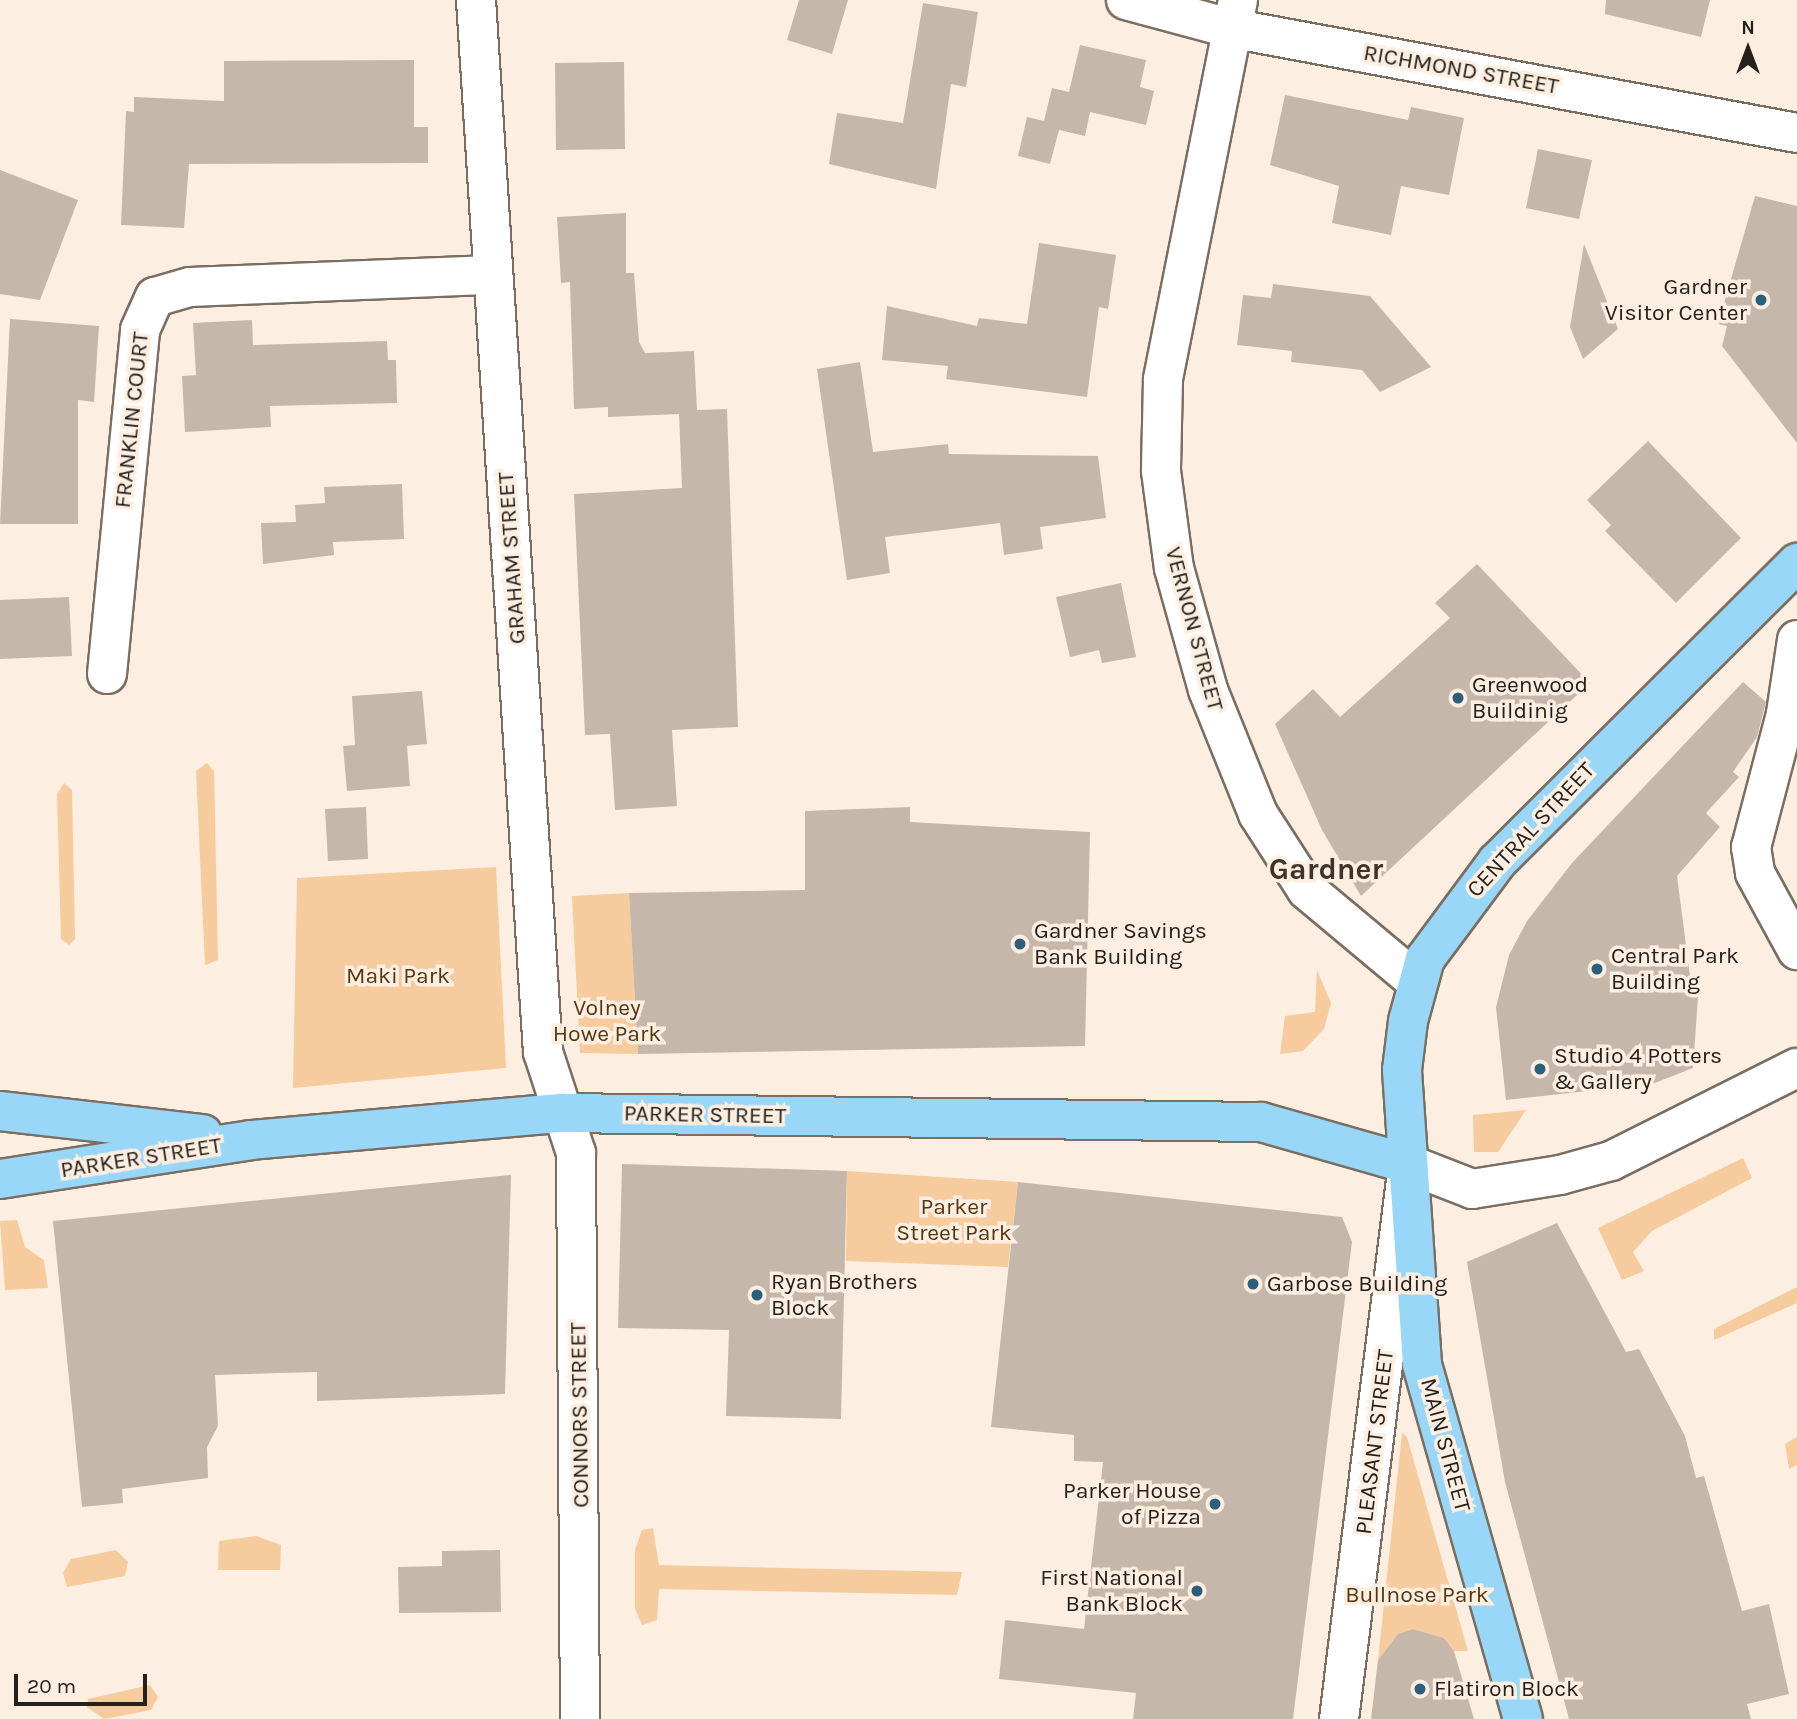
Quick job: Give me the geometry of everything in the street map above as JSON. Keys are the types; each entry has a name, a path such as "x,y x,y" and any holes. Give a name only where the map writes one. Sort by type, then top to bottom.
{"main road":[{"name":"CENTRAL STREET","path":"1408,1164 1402,1070 1418,982 1453,914 1497,862 1797,564"},
{"path":"0,1111 251,1140"},
{"name":"PARKER STREET","path":"0,1179 251,1140 562,1113 1261,1122 1408,1164"},
{"name":"MAIN STREET","path":"1408,1164 1422,1364 1523,1719"}],"street":[{"name":"GRAHAM STREET","path":"476,0 543,1052 562,1113"},
{"name":"RICHMOND STREET","path":"1126,0 1234,14 1797,133"},
{"name":"VERNON STREET","path":"1234,14 1163,380 1161,471 1174,568 1208,690 1258,814 1307,890 1418,982"},
{"name":"FRANKLIN COURT","path":"107,674 140,330 155,297 190,286 492,275"},
{"path":"1797,640 1786,714 1751,847 1769,900 1797,950"},
{"path":"1408,1164 1472,1189 1568,1173 1611,1161 1797,1068"},
{"name":"CONNORS STREET","path":"562,1113 576,1153 580,1719"},
{"name":"PLEASANT STREET","path":"1339,1719 1408,1164"}],"green space":[{"path":"207,763 214,771 218,960 205,965 196,771"},
{"path":"64,783 72,790 75,939 69,945 61,939 57,794"},
{"name":"Maki Park","path":"496,867 506,1068 293,1088 297,878"},
{"name":"Volney Howe Park","path":"629,893 638,1054 580,1053 572,896"},
{"path":"1317,970 1331,1003 1324,1029 1303,1051 1280,1054 1285,1016 1315,1012"},
{"path":"1526,1110 1498,1152 1474,1152 1473,1115"},
{"path":"1743,1158 1752,1178 1652,1231 1633,1252 1644,1271 1622,1280 1598,1228"},
{"name":"Parker Street Park","path":"847,1171 1018,1182 1008,1267 846,1261"},
{"path":"17,1220 25,1247 44,1260 48,1288 5,1290 0,1221"},
{"path":"1797,1287 1797,1303 1714,1340 1714,1329"},
{"name":"Bullnose Park","path":"1402,1433 1407,1437 1468,1651 1454,1651 1444,1638 1413,1629 1398,1634 1378,1660"},
{"path":"1797,1437 1797,1465 1789,1469 1785,1444"},
{"path":"653,1528 659,1565 962,1572 957,1595 659,1589 657,1620 642,1625 635,1609 635,1550 642,1530"},
{"path":"256,1536 281,1545 280,1570 218,1570 219,1541"},
{"path":"116,1550 128,1562 125,1576 67,1587 63,1573 71,1559"},
{"path":"150,1685 158,1697 151,1710 104,1719 87,1707 88,1699"}],"building":[{"path":"799,0 848,0 832,54 787,40"},
{"path":"1606,0 1710,0 1701,37 1605,14"},
{"path":"923,3 978,12 966,87 951,84 936,189 829,164 837,113 903,123"},
{"path":"1080,45 1146,60 1140,87 1154,91 1146,125 1090,112 1085,136 1059,130 1050,164 1018,156 1027,117 1044,121 1052,88 1069,92"},
{"path":"414,60 414,127 428,127 428,163 189,164 184,228 121,225 126,111 134,112 134,97 224,101 224,61"},
{"path":"624,62 625,149 556,150 555,63"},
{"path":"1285,95 1408,120 1411,107 1464,118 1449,195 1401,186 1391,235 1332,223 1339,186 1270,165"},
{"path":"1538,149 1592,160 1579,219 1526,208"},
{"path":"0,170 78,200 40,300 0,294"},
{"name":"Gardner Visitor Center","path":"1755,196 1797,206 1797,443 1722,346 1727,326 1718,324"},
{"path":"626,213 626,273 634,273 639,342 645,353 694,351 697,410 727,409 738,727 672,730 677,806 615,810 610,734 585,735 574,494 682,488 679,414 608,417 608,407 574,409 570,282 561,283 557,217"},
{"path":"1039,243 1116,255 1108,309 1099,307 1087,397 946,379 948,366 882,360 887,306 977,326 979,318 1027,324"},
{"path":"1584,244 1618,329 1583,359 1570,327"},
{"path":"1273,284 1370,296 1431,367 1380,392 1362,370 1291,362 1292,351 1237,345 1243,295 1271,298"},
{"path":"10,319 99,326 94,402 78,400 78,524 0,524"},
{"path":"252,320 253,345 387,341 388,360 396,360 397,403 270,406 271,427 185,432 182,376 196,375 193,323"},
{"path":"860,362 873,452 948,444 949,454 1098,456 1106,518 1040,527 1043,549 1004,555 1000,523 885,537 890,573 847,580 817,369"},
{"path":"1648,441 1741,538 1676,603 1605,531 1611,525 1587,500"},
{"path":"402,484 404,539 333,542 334,555 263,564 261,523 296,522 295,505 325,503 324,487"},
{"path":"1477,564 1590,683 1361,896 1322,830 1275,724 1313,689 1340,717 1450,618 1435,603"},
{"path":"1121,583 1136,657 1102,663 1099,650 1070,657 1056,597"},
{"path":"69,597 72,656 0,659 0,600"},
{"name":"Central Park Building","path":"1743,682 1766,702 1757,737 1733,772 1739,777 1706,813 1720,827 1677,876 1691,984 1699,983 1693,1068 1652,1084 1506,1100 1496,1007 1509,955 1527,921 1572,863"},
{"path":"422,691 427,744 407,746 410,786 347,791 343,746 355,745 352,696"},
{"path":"366,807 368,859 328,861 325,809"},
{"path":"910,807 910,822 1090,832 1085,1046 638,1054 629,893 805,890 805,811"},
{"name":"Ryan Brothers Block","path":"622,1164 847,1171 841,1419 726,1416 729,1330 618,1328"},
{"path":"511,1175 505,1394 317,1401 317,1372 215,1375 218,1426 207,1447 208,1478 122,1489 123,1503 82,1507 53,1221"},
{"path":"1018,1182 1342,1217 1352,1242 1293,1719 1133,1719 1136,1693 999,1679 1005,1620 1084,1629 1103,1462 1074,1461 1074,1435 991,1427"},
{"path":"1557,1223 1626,1352 1639,1349 1685,1436 1696,1478 1704,1476 1742,1611 1769,1604 1789,1694 1747,1704 1751,1719 1569,1719 1505,1482 1467,1262"},
{"path":"500,1550 501,1612 399,1613 398,1567 442,1566 442,1551"},
{"name":"Flatiron Block","path":"1413,1629 1444,1638 1454,1651 1474,1719 1371,1719 1378,1660 1398,1634"}],"place":[{"name":"Gardner Visitor Center","path":"1761,300"},
{"name":"Greenwood Buildinig","path":"1458,698"},
{"name":"Gardner Savings Bank Building","path":"1020,944"},
{"name":"Central Park Building","path":"1597,969"},
{"name":"Studio 4 Potters & Gallery","path":"1540,1069"},
{"name":"Garbose Building","path":"1253,1284"},
{"name":"Ryan Brothers Block","path":"757,1295"},
{"name":"Parker House of Pizza","path":"1215,1504"},
{"name":"First National Bank Block","path":"1197,1591"},
{"name":"Flatiron Block","path":"1420,1689"}],"district":[{"name":"Gardner","path":"1326,869"}]}
